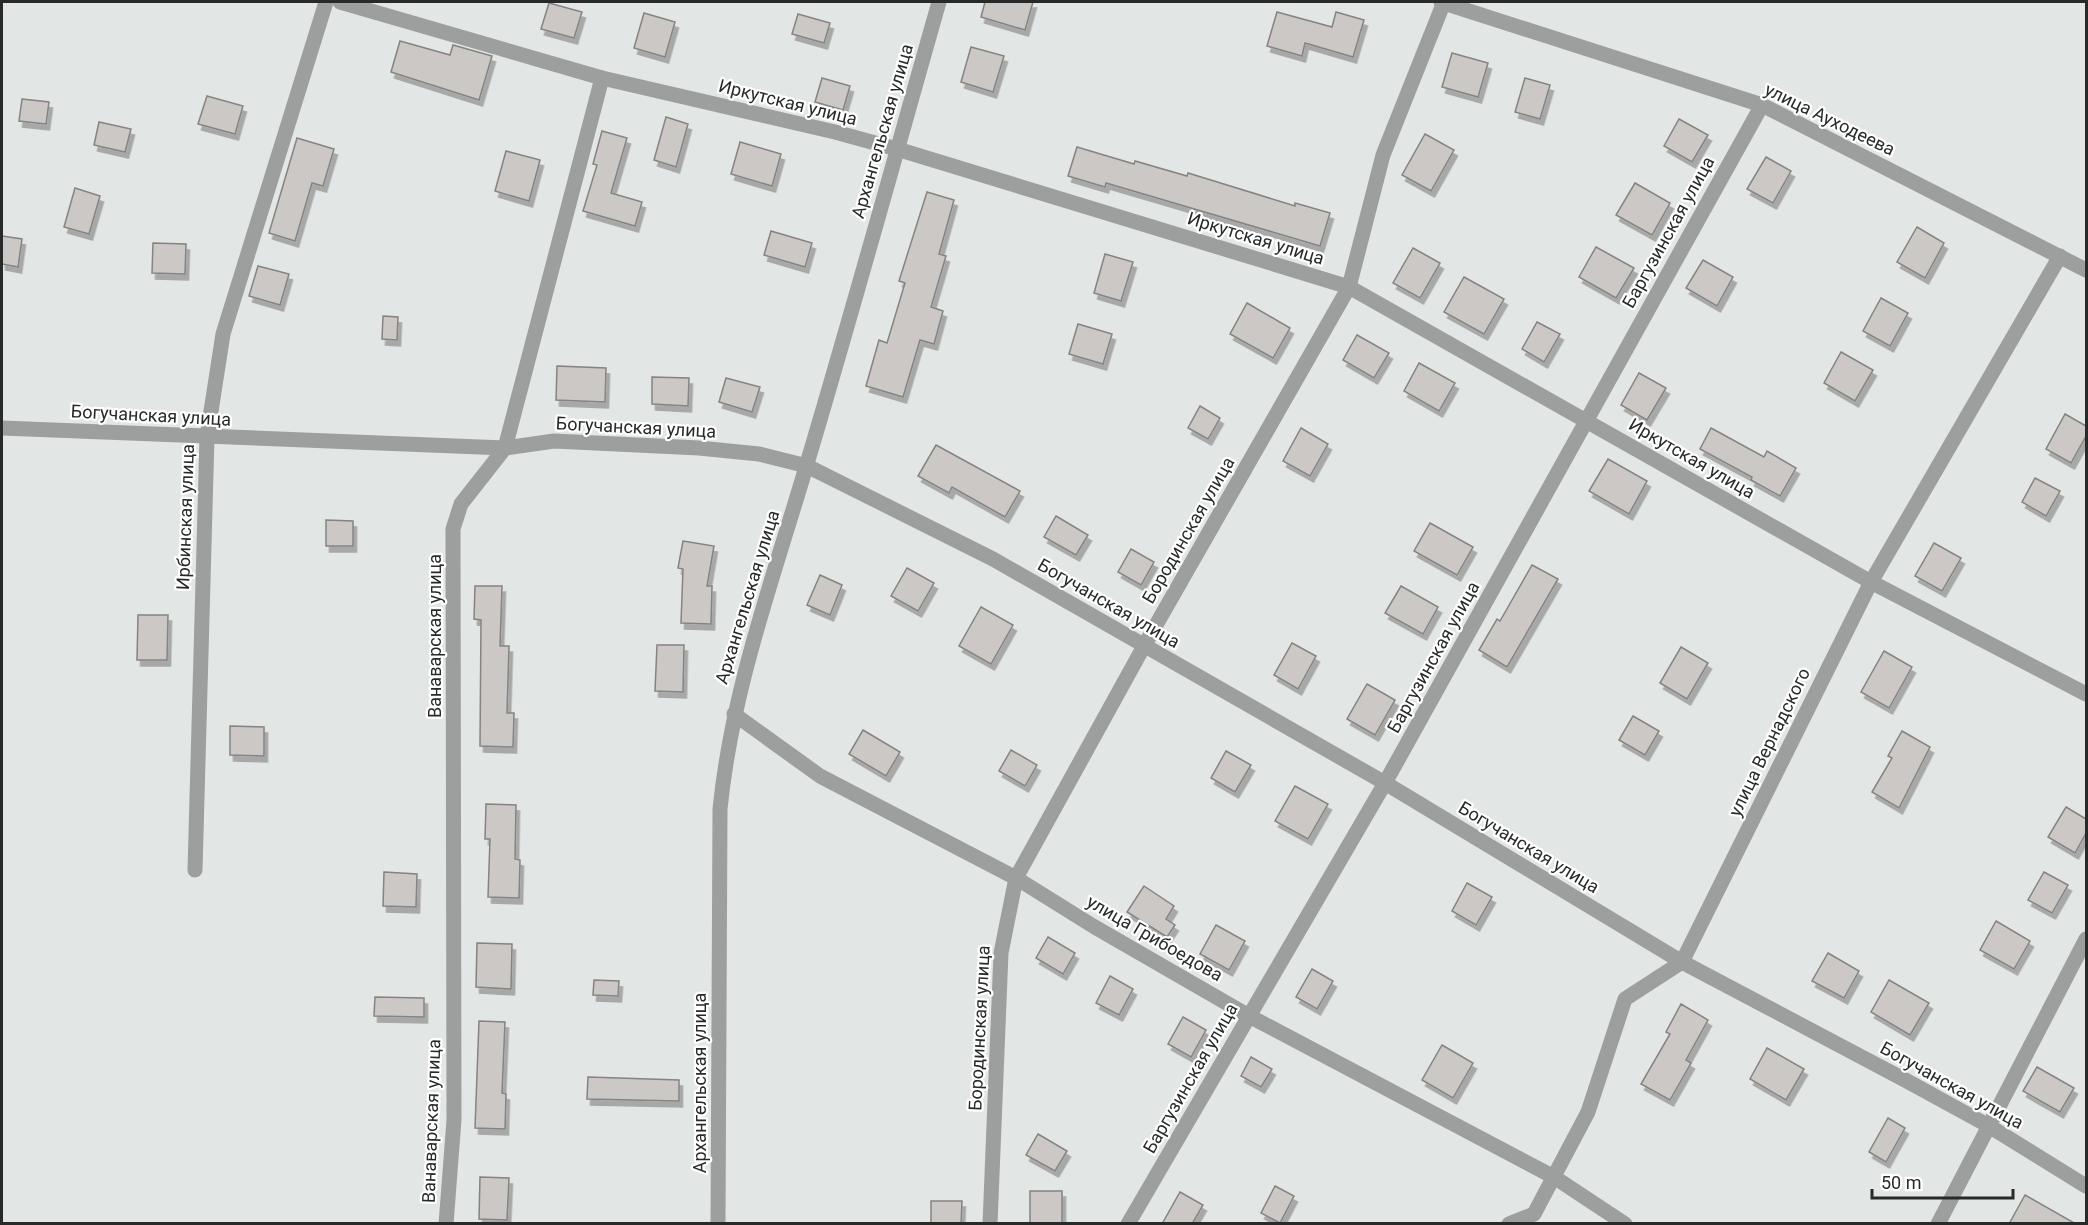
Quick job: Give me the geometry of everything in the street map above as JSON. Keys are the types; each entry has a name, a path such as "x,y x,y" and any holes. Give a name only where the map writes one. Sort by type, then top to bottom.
{"street":[{"name":"Ирбинская улица","path":"195,870 207,437 223,334 326,2"},
{"name":"Иркутская улица","path":"340,2 602,78 835,132 897,149 1349,287 1871,582 2086,694"},
{"name":"Архангельская улица","path":"718,1224 720,809 726,753 734,714 939,2"},
{"name":"улица Ауходеева","path":"1442,2 1762,105 2086,270"},
{"name":"Бородинская улица","path":"990,1224 1001,953 1016,878 1144,646 1349,287 1383,155 1442,2"},
{"name":"Ванаварская улица","path":"446,1224 454,1120 453,529 461,504 505,448 602,78"},
{"name":"Баргузинская улица","path":"1128,1224 1385,783 1762,105"},
{"name":"улица Вернадского","path":"1682,962 1871,582 2060,256"},
{"name":"Богучанская улица","path":"2,428 505,448 554,441 699,448 759,454 807,466 993,559 1385,783 1682,962 1989,1126 2086,1186"},
{"name":"улица Грибоедова","path":"734,714 820,776 1016,878 1250,1016 1554,1177 1625,1224"},
{"path":"1938,1224 2086,939"},
{"path":"1509,1224 1534,1215 1588,1112 1625,999 1682,962"}],"building":[{"path":"985,2 1033,2 1025,30 981,17"},
{"path":"549,3 582,12 574,38 541,29"},
{"path":"1277,12 1332,27 1336,12 1364,20 1353,57 1305,43 1302,56 1267,46"},
{"path":"644,13 675,22 665,57 634,48"},
{"path":"798,14 830,23 824,43 792,34"},
{"path":"400,41 450,55 453,45 492,56 479,100 391,72"},
{"path":"971,47 1004,56 993,92 961,82"},
{"path":"1452,53 1488,63 1478,97 1442,87"},
{"path":"822,78 850,86 843,110 815,102"},
{"path":"1525,78 1550,85 1540,119 1515,112"},
{"path":"207,96 243,106 235,134 198,124"},
{"path":"22,99 49,102 46,124 19,121"},
{"path":"666,117 688,124 676,167 654,160"},
{"path":"1679,119 1708,135 1692,162 1664,146"},
{"path":"99,122 131,129 125,152 94,145"},
{"path":"602,131 627,138 611,193 642,202 635,226 583,211 597,165 593,164"},
{"path":"1425,134 1454,150 1431,191 1402,175"},
{"path":"297,138 334,149 323,186 312,183 295,241 269,233"},
{"path":"740,142 781,154 772,186 731,174"},
{"path":"1077,147 1134,164 1135,161 1187,176 1188,173 1295,206 1295,203 1330,213 1320,246 1106,183 1105,187 1068,176"},
{"path":"506,151 540,160 529,201 495,191"},
{"path":"1766,157 1791,171 1773,203 1747,189"},
{"path":"1635,183 1670,203 1652,235 1616,215"},
{"path":"75,188 100,196 89,234 64,227"},
{"path":"927,192 954,200 939,254 946,256 931,307 943,311 934,344 920,340 903,397 866,386 879,340 887,343 905,283 899,281"},
{"path":"1917,227 1944,243 1925,278 1897,262"},
{"path":"771,231 812,243 805,267 764,255"},
{"path":"2,236 22,239 18,267 2,264"},
{"path":"153,243 186,244 185,274 152,273"},
{"path":"1596,247 1634,268 1616,298 1579,277"},
{"path":"1413,248 1440,263 1420,298 1393,283"},
{"path":"1105,254 1133,262 1121,301 1094,293"},
{"path":"1703,260 1733,277 1717,306 1686,288"},
{"path":"258,266 289,274 280,305 249,296"},
{"path":"1464,277 1504,299 1484,334 1444,312"},
{"path":"1881,298 1908,313 1890,346 1863,331"},
{"path":"1247,303 1290,328 1273,358 1230,334"},
{"path":"383,316 398,317 397,340 382,339"},
{"path":"1537,322 1560,334 1544,362 1522,349"},
{"path":"1078,324 1112,334 1103,364 1069,354"},
{"path":"1357,335 1389,353 1374,378 1343,360"},
{"path":"1841,352 1873,370 1855,401 1824,383"},
{"path":"1419,363 1455,383 1439,411 1404,391"},
{"path":"557,366 606,368 605,402 556,400"},
{"path":"1639,373 1666,388 1647,420 1621,405"},
{"path":"652,377 689,378 688,406 652,404"},
{"path":"726,378 760,387 752,412 719,402"},
{"path":"1200,406 1220,418 1208,439 1188,428"},
{"path":"2065,414 2086,426 2086,436 2071,463 2046,449"},
{"path":"1301,428 1328,444 1310,476 1283,461"},
{"path":"1711,428 1764,457 1767,451 1796,468 1780,496 1751,480 1752,477 1700,449"},
{"path":"936,445 1020,491 1005,517 952,487 949,493 918,476"},
{"path":"1608,459 1647,481 1629,514 1589,491"},
{"path":"2035,478 2060,491 2046,516 2022,502"},
{"path":"1056,516 1088,535 1076,555 1044,537"},
{"path":"326,520 353,521 353,546 326,546"},
{"path":"1430,523 1473,547 1457,575 1414,551"},
{"path":"683,541 714,546 707,586 712,586 711,624 681,623 683,569 678,568"},
{"path":"1934,543 1961,558 1942,591 1915,576"},
{"path":"1131,549 1154,562 1141,585 1118,572"},
{"path":"1532,565 1558,579 1507,667 1479,650 1497,619 1500,621"},
{"path":"907,568 934,583 918,611 891,596"},
{"path":"820,575 842,585 830,615 807,605"},
{"path":"475,586 502,586 500,646 509,646 507,713 514,713 513,747 480,746 481,620 474,619"},
{"path":"1401,586 1438,607 1423,634 1385,613"},
{"path":"981,607 1013,625 991,664 959,646"},
{"path":"138,615 168,615 167,660 137,660"},
{"path":"1292,643 1316,656 1298,689 1274,675"},
{"path":"657,645 684,645 683,692 655,691"},
{"path":"1681,647 1708,663 1687,699 1660,683"},
{"path":"1884,651 1912,667 1889,708 1861,692"},
{"path":"1367,684 1395,700 1375,735 1347,719"},
{"path":"1633,716 1659,731 1645,755 1619,740"},
{"path":"230,726 264,727 264,756 230,755"},
{"path":"863,730 900,752 886,776 849,754"},
{"path":"1902,731 1930,747 1899,808 1872,792 1892,758 1888,756"},
{"path":"1011,750 1037,765 1025,786 999,771"},
{"path":"1226,751 1251,765 1235,792 1211,778"},
{"path":"1295,786 1328,804 1308,839 1275,821"},
{"path":"486,804 516,805 515,859 520,860 519,898 488,897 490,839 485,839"},
{"path":"2066,807 2086,819 2086,833 2075,853 2048,837"},
{"path":"384,872 417,874 416,907 383,906"},
{"path":"2044,872 2068,885 2052,913 2028,900"},
{"path":"1467,883 1492,897 1476,925 1452,911"},
{"path":"1144,886 1174,906 1166,919 1175,925 1167,937 1127,912"},
{"path":"1996,921 2030,941 2014,969 1980,950"},
{"path":"1216,925 1245,941 1229,970 1200,954"},
{"path":"1048,937 1075,953 1063,974 1036,958"},
{"path":"477,943 512,944 511,989 476,987"},
{"path":"1828,953 1859,971 1844,998 1812,981"},
{"path":"1312,969 1333,981 1317,1009 1296,997"},
{"path":"1110,976 1133,989 1119,1015 1096,1003"},
{"path":"594,980 619,981 618,996 593,995"},
{"path":"1889,980 1929,1003 1910,1035 1871,1012"},
{"path":"375,997 424,998 424,1017 374,1016"},
{"path":"1681,1004 1708,1020 1686,1060 1691,1063 1670,1100 1641,1084 1670,1034 1666,1032"},
{"path":"1183,1017 1206,1030 1191,1057 1168,1044"},
{"path":"479,1021 505,1022 502,1093 506,1094 505,1129 475,1128"},
{"path":"1442,1045 1473,1063 1453,1098 1422,1080"},
{"path":"1767,1048 1804,1069 1786,1100 1750,1079"},
{"path":"1251,1057 1272,1069 1261,1087 1241,1076"},
{"path":"2037,1067 2074,1088 2060,1112 2023,1091"},
{"path":"588,1077 679,1080 679,1101 587,1099"},
{"path":"1888,1118 1905,1128 1886,1162 1869,1152"},
{"path":"1038,1134 1067,1151 1055,1171 1026,1155"},
{"path":"480,1177 509,1178 507,1220 479,1219"},
{"path":"1275,1186 1294,1196 1280,1223 1261,1213"},
{"path":"1030,1191 1062,1191 1062,1224 1030,1224"},
{"path":"1180,1192 1203,1205 1192,1224 1162,1224"},
{"path":"2025,1195 2076,1224 2009,1224"},
{"path":"931,1201 962,1201 961,1224 931,1224"}]}
